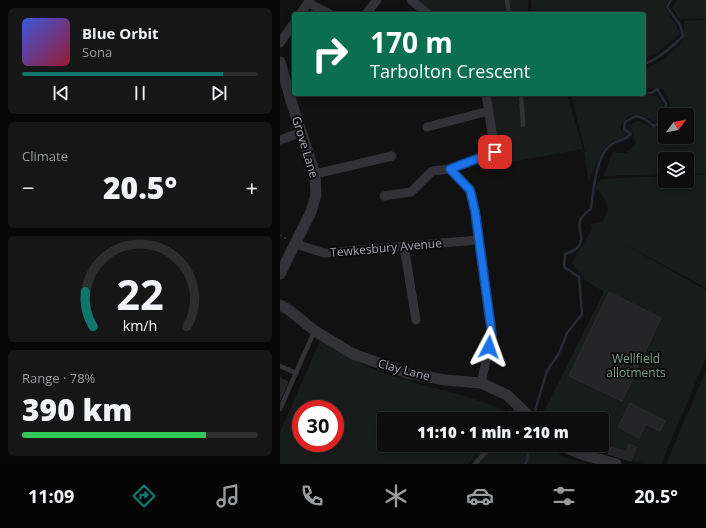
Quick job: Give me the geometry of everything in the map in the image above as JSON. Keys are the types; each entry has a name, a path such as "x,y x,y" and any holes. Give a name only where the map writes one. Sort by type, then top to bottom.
{"street":[{"path":"368,12 377,0"},
{"path":"411,0 426,12"},
{"path":"302,12 309,2 326,12"},
{"path":"280,43 292,25"},
{"name":"Grove Lane","path":"280,62 315,174 316,195 311,212 280,274"},
{"path":"384,196 411,192 432,171 450,169 495,152 486,96"},
{"path":"427,127 489,111"},
{"path":"280,140 302,132"},
{"path":"315,174 392,156"},
{"path":"450,169 470,190 475,211 492,335 481,383"},
{"name":"Tewkesbury Avenue","path":"296,244 324,253 478,240"},
{"path":"404,246 416,320"},
{"name":"Clay Lane","path":"280,305 289,310 315,331 353,354 407,373 445,380 481,383 507,395 525,412"},
{"path":"576,452 616,464"}],"lane":[{"path":"507,0 509,12"},
{"path":"521,96 524,125"},
{"path":"280,409 315,331"},
{"path":"280,366 296,373"},
{"path":"516,412 517,405"},
{"path":"475,464 486,452"}],"green space":[{"path":"412,0 528,0 528,12 426,12"},
{"path":"531,0 668,0 665,7 680,33 658,52 646,59 646,12 531,12"},
{"path":"677,0 706,0 706,18 680,19 672,8"},
{"path":"706,20 706,173 694,174 694,152 658,152 658,174 604,176 612,152 626,153 635,144 633,133 628,125 638,121 650,127 658,126 658,144 694,144 694,108 670,108 668,97 663,89 646,88 646,69 665,58 684,40 684,21"},
{"path":"646,95 657,96 661,100 663,107 658,108 658,121 656,123 645,116 638,114 626,119 620,127 627,135 610,143 603,150 588,182 584,147 571,96 646,96"},
{"path":"486,96 568,96 583,149 505,163 503,150 495,152"},
{"name":"Wellfield allotments","path":"694,175 706,175 706,288 619,241 706,290 706,358 661,464 643,464 609,452 609,412 544,412 604,292 585,280 572,263 593,227 589,225 603,221 608,210 605,199 596,188 601,179 658,176 658,188 694,188"},
{"path":"321,339 348,357 376,370 473,399 507,412 377,412 377,452 479,452 468,464 280,464 280,432 292,405 292,452 344,452 344,400 294,400"},
{"path":"706,370 706,464 666,464"},
{"path":"479,452 557,452 565,458 586,464 471,464"}],"building":[{"path":"609,292 661,318 622,401 569,376"},
{"path":"280,378 288,382 280,400"},
{"path":"630,403 665,421 660,431 646,424 639,438 618,427"},
{"path":"629,444 636,447 631,461 608,454 611,447 626,452"}],"waterway":[{"path":"646,63 660,56 683,36 680,25 667,7 671,0"},
{"path":"535,412 547,371 559,353 567,333 582,314 579,277 564,267 565,254 576,249 580,243 581,239 579,225 584,214 591,209 596,174 602,156 612,144 631,134 624,129 625,122 636,116 645,119 654,126 664,120 666,104 657,89 651,93 646,93"},
{"path":"525,464 527,461 528,452"}],"route":[{"path":"489,347 492,335 475,211 470,190 450,169 495,152"}]}
